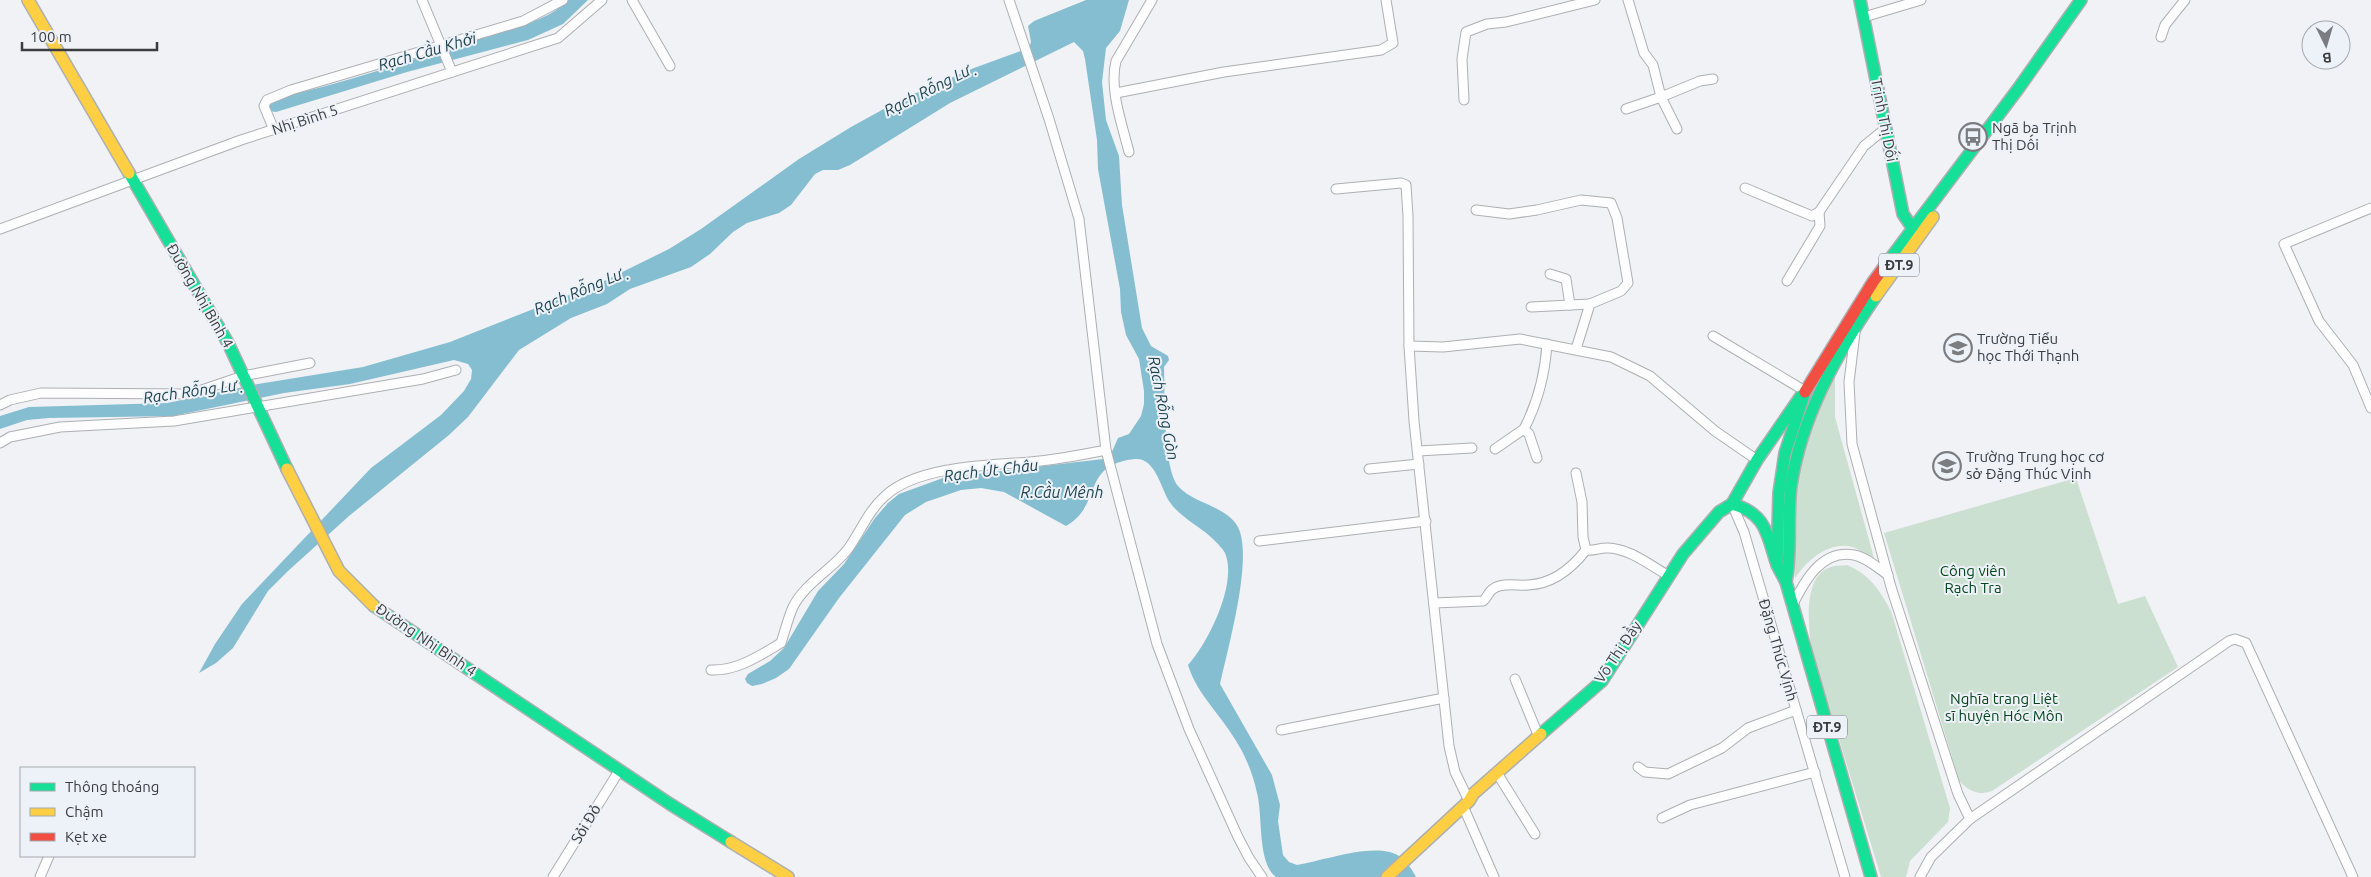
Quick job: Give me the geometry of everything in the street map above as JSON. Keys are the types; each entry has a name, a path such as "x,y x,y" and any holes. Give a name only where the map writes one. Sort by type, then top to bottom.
{"street":[{"name":"Đường Nhị Bình 4","path":"28,0 223,335 325,544 335,557 339,571 375,607 618,770 788,877"},
{"path":"422,0 451,69"},
{"path":"274,130 264,106 267,100 291,90 523,21 563,0"},
{"name":"Nhị Bình 5","path":"0,229 274,130 451,69 558,38 602,0"},
{"path":"632,0 670,66"},
{"path":"1009,0 1032,64 1079,219 1106,453 1157,644 1189,729 1238,837 1262,877"},
{"path":"1128,152 1116,93 1114,74 1116,61 1152,0"},
{"path":"1116,93 1224,72 1381,50 1393,44 1386,0"},
{"path":"1464,100 1462,59 1466,32 1487,24 1506,22 1595,0"},
{"path":"1628,0 1644,53 1652,64 1661,97 1676,129"},
{"name":"Trịnh Thị Dối","path":"1860,0 1902,214 1916,232"},
{"path":"1864,17 1921,0"},
{"name":"ĐT.9","path":"1786,582 1790,563 1789,514 1792,478 1803,433 1824,381 1856,326 1916,232 2081,0"},
{"name":"ĐT.9","path":"1871,877 1786,582 1777,565 1779,493 1785,453 1805,391 1873,282 1916,232 2055,52 2090,0"},
{"path":"2161,37 2165,26 2185,0"},
{"path":"1626,109 1700,81 1713,79"},
{"path":"1745,188 1802,214 1812,216 1819,212 1864,146 1886,128"},
{"path":"1336,188 1401,183 1406,185 1410,346 1419,464 1450,746 1455,772 1494,877"},
{"path":"1476,210 1509,214 1581,200 1611,203 1617,218 1628,282 1621,291 1590,304 1531,307"},
{"path":"2371,208 2284,244 2319,321 2353,365 2371,408"},
{"path":"1788,281 1820,226 1819,212"},
{"path":"1550,274 1566,279 1570,305"},
{"path":"1576,349 1590,304"},
{"path":"1856,326 1849,382 1852,444 1888,575 1958,794 1970,819"},
{"path":"1713,336 1805,391"},
{"path":"1410,346 1443,347 1520,339 1611,357 1650,376 1715,431 1757,460"},
{"path":"1495,449 1524,429 1534,409 1545,369 1547,344"},
{"path":"0,405 10,400 41,394 190,394 310,363"},
{"path":"0,443 10,437 60,427 174,421 255,403 423,379 456,370"},
{"name":"Võ Thị Đầy","path":"1387,877 1466,803 1473,794 1602,681 1683,554 1719,512 1732,504 1757,460 1805,391"},
{"path":"1524,429 1529,434 1537,458"},
{"path":"1418,451 1472,448"},
{"path":"711,670 726,670 753,659 781,643 794,605 811,585 848,549 860,526 885,495 918,477 952,470 989,463 1031,462 1106,453"},
{"path":"1369,468 1419,464"},
{"path":"1576,473 1582,502 1583,538 1586,550"},
{"path":"1732,504 1744,506 1757,513 1777,565"},
{"name":"Đặng Thúc Vịnh","path":"1732,504 1744,532 1846,877"},
{"path":"1259,541 1426,521"},
{"path":"1586,550 1592,551 1606,548 1621,550 1669,576"},
{"path":"1434,603 1483,601 1493,588 1510,584 1529,585 1545,582 1563,573 1586,550"},
{"path":"1792,606 1815,567 1841,555 1854,555 1870,562 1888,575"},
{"path":"1920,877 1931,857 1970,819 2081,740 2234,639 2246,643 2353,877"},
{"path":"1515,679 1539,737"},
{"path":"1281,730 1444,698"},
{"path":"1638,767 1645,772 1668,774 1722,748 1748,728 1796,710"},
{"name":"Sỏi Đỏ","path":"553,877 618,770"},
{"path":"1662,818 1690,805 1815,772"},
{"path":"1497,773 1535,834"},
{"path":"40,877 49,857"}],"green space":[{"path":"1835,371 1835,417 1874,558 1848,546 1832,548 1817,555 1795,578 1793,563 1796,466"},
{"path":"2076,478 2118,604 2145,596 2178,667 1992,791 1978,793 1966,787 1959,780 1884,533"},
{"path":"1847,565 1868,578 1891,611 1950,808 1948,822 1910,861 1906,877 1881,877 1811,647 1809,602 1815,580 1822,572 1831,567"}],"water":[{"path":"568,0 588,0 563,24 528,40 407,72 276,112 269,111 268,107 272,99 350,79 526,24 548,15"},
{"name":"R.Cầu Mênh","path":"1086,0 1129,0 1120,31 1106,48 1102,82 1106,120 1119,156 1122,205 1142,328 1151,346 1168,356 1169,360 1164,367 1165,412 1167,447 1173,477 1178,486 1193,498 1221,511 1229,517 1236,523 1240,532 1243,547 1241,586 1220,684 1272,775 1280,805 1278,821 1283,855 1289,862 1297,865 1363,851 1389,852 1399,856 1411,868 1416,877 1276,877 1270,870 1263,850 1259,802 1250,769 1242,751 1204,696 1188,665 1204,642 1219,612 1228,580 1228,566 1225,553 1210,536 1174,507 1152,468 1142,460 1135,459 1118,463 1106,469 1099,477 1085,507 1078,517 1066,526 1004,492 981,488 961,490 926,502 905,515 839,598 789,669 776,678 762,684 752,686 745,679 748,674 770,661 784,648 818,591 844,564 875,518 899,494 943,478 1103,459 1111,454 1118,438 1129,434 1141,416 1144,404 1144,391 1139,359 1126,335 1121,312 1120,289 1098,169 1097,140 1085,59 1083,51 1074,42 950,103 850,165 838,170 823,170 815,174 791,205 779,213 747,223 733,232 710,254 691,267 630,289 607,304 571,318 519,350 468,417 449,435 349,516 288,571 268,591 233,648 216,663 199,673 215,644 242,604 371,468 441,415 464,391 471,379 472,370 468,364 454,360 350,384 284,393 173,416 49,418 27,420 0,429 0,416 29,407 167,403 258,384 363,367 450,342 602,282 669,249 701,229 799,159 900,100 974,68 1029,48 1031,42 1028,26 1034,21"}],"traffic: fast":[{"path":"1860,0 1903,214 1918,236"},
{"path":"1887,263 2018,89 2081,0"},
{"path":"129,173 228,343 287,469"},
{"path":"1786,582 1789,558 1791,486 1803,435 1812,411 1835,363 1876,296"},
{"path":"1805,392 1785,453 1779,493 1777,565 1786,582 1871,877"},
{"path":"1541,734 1602,681 1683,554 1719,512 1732,504 1757,460 1801,396"},
{"path":"1732,504 1752,513 1763,525 1776,562"},
{"path":"374,606 670,804 731,842"}],"traffic: slow":[{"path":"28,0 129,173"},
{"path":"1876,296 1933,217"},
{"path":"287,469 339,571 374,606"},
{"path":"1387,877 1469,801 1473,794 1541,734"},
{"path":"731,842 788,877"}],"traffic: jam":[{"path":"1805,392 1873,282 1887,263"}],"place":[{"name":"Ngã ba Trịnh Thị Dối","path":"1973,137"},
{"name":"Trường Tiểu học Thới Thạnh","path":"1958,348"},
{"name":"Trường Trung học cơ sở Đặng Thúc Vịnh","path":"1947,466"}],"water label":[{"name":"Rạch Cầu Khởi","path":"427,51"},
{"name":"Rạch Rỗng Lự","path":"927,90"},
{"name":"Rạch Rỗng Lự","path":"578,291"},
{"name":"Rạch Rỗng Lự","path":"190,391"},
{"name":"Rạch Rỗng Gòn","path":"1164,408"},
{"name":"Rạch Út Châu","path":"991,470"}],"park label":[{"name":"Công viên Rạch Tra","path":"1973,580"},
{"name":"Nghĩa trang Liệt sĩ huyện Hóc Môn","path":"2004,708"}]}
